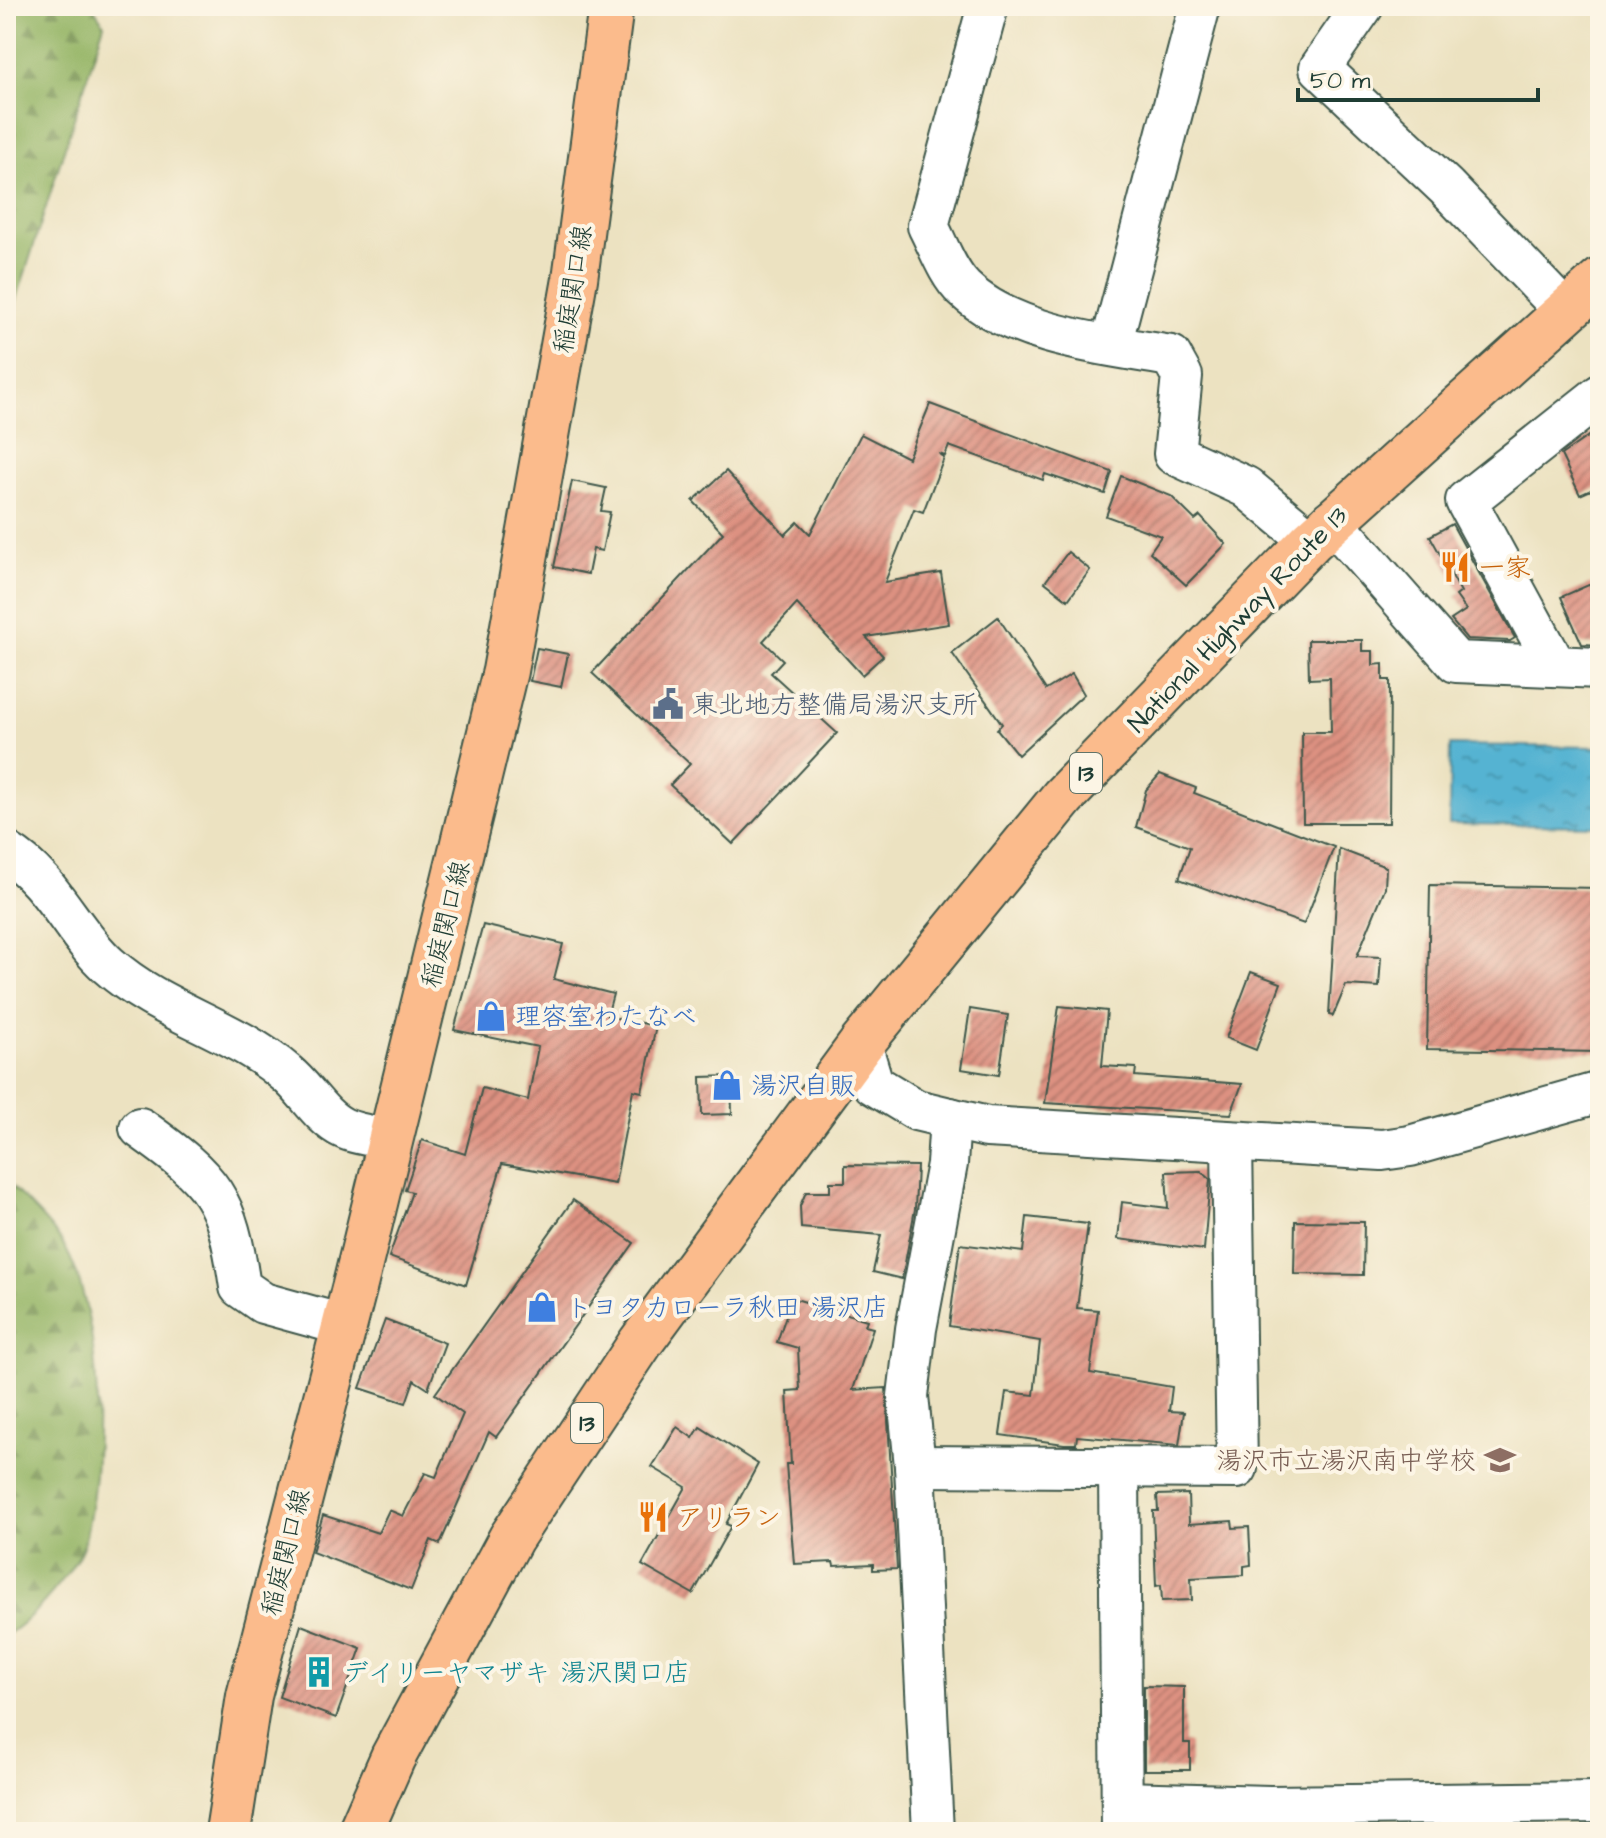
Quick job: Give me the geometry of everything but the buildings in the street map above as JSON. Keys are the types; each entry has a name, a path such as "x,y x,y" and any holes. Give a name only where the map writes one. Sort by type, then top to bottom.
{"main road":[{"name":"稲庭関口線","path":"228,1832 249,1696 391,1139 505,671 575,279 611,6"},
{"name":"National Highway Route 13","path":"360,1832 393,1757 511,1538 641,1342 861,1044 1063,797 1321,530 1600,281"}],"street":[{"path":"988,6 928,226 962,288 1000,316 1111,345 1171,356 1182,376 1174,454 1246,487 1321,530 1456,662 1600,668"},
{"path":"1111,345 1200,6"},
{"path":"1363,6 1320,68 1446,187 1565,311"},
{"path":"1556,666 1466,501 1600,395"},
{"path":"6,852 63,904 107,964 137,988 244,1041 298,1083 328,1119 344,1129 391,1139"},
{"path":"861,1044 873,1084 916,1110 987,1127 1050,1133 1382,1150 1410,1146 1600,1092"},
{"path":"933,1832 915,1466 908,1396 916,1329 947,1164 950,1118"},
{"path":"140,1128 206,1180 222,1205 232,1232 240,1287 263,1303 343,1325"},
{"path":"915,1466 1237,1468 1232,1143"},
{"path":"1119,1469 1122,1817 1416,1818 1600,1802"}],"green space":[{"path":"6,6 92,6 104,24 6,333"},
{"path":"6,1181 55,1232 79,1279 94,1353 97,1435 91,1511 80,1554 39,1607 6,1635"}],"water":[{"path":"1450,745 1600,747 1600,826 1449,824"}],"place":[{"name":"一家","path":"1455,567"},
{"name":"東北地方整備局湯沢支所","path":"668,704"},
{"name":"理容室わたなべ","path":"491,1016"},
{"name":"湯沢自販","path":"727,1085"},
{"name":"トヨタカローラ秋田 湯沢店","path":"542,1307"},
{"name":"湯沢市立湯沢南中学校","path":"1500,1460"},
{"name":"アリラン","path":"653,1517"},
{"name":"デイリーヤマザキ 湯沢関口店","path":"319,1672"}]}
